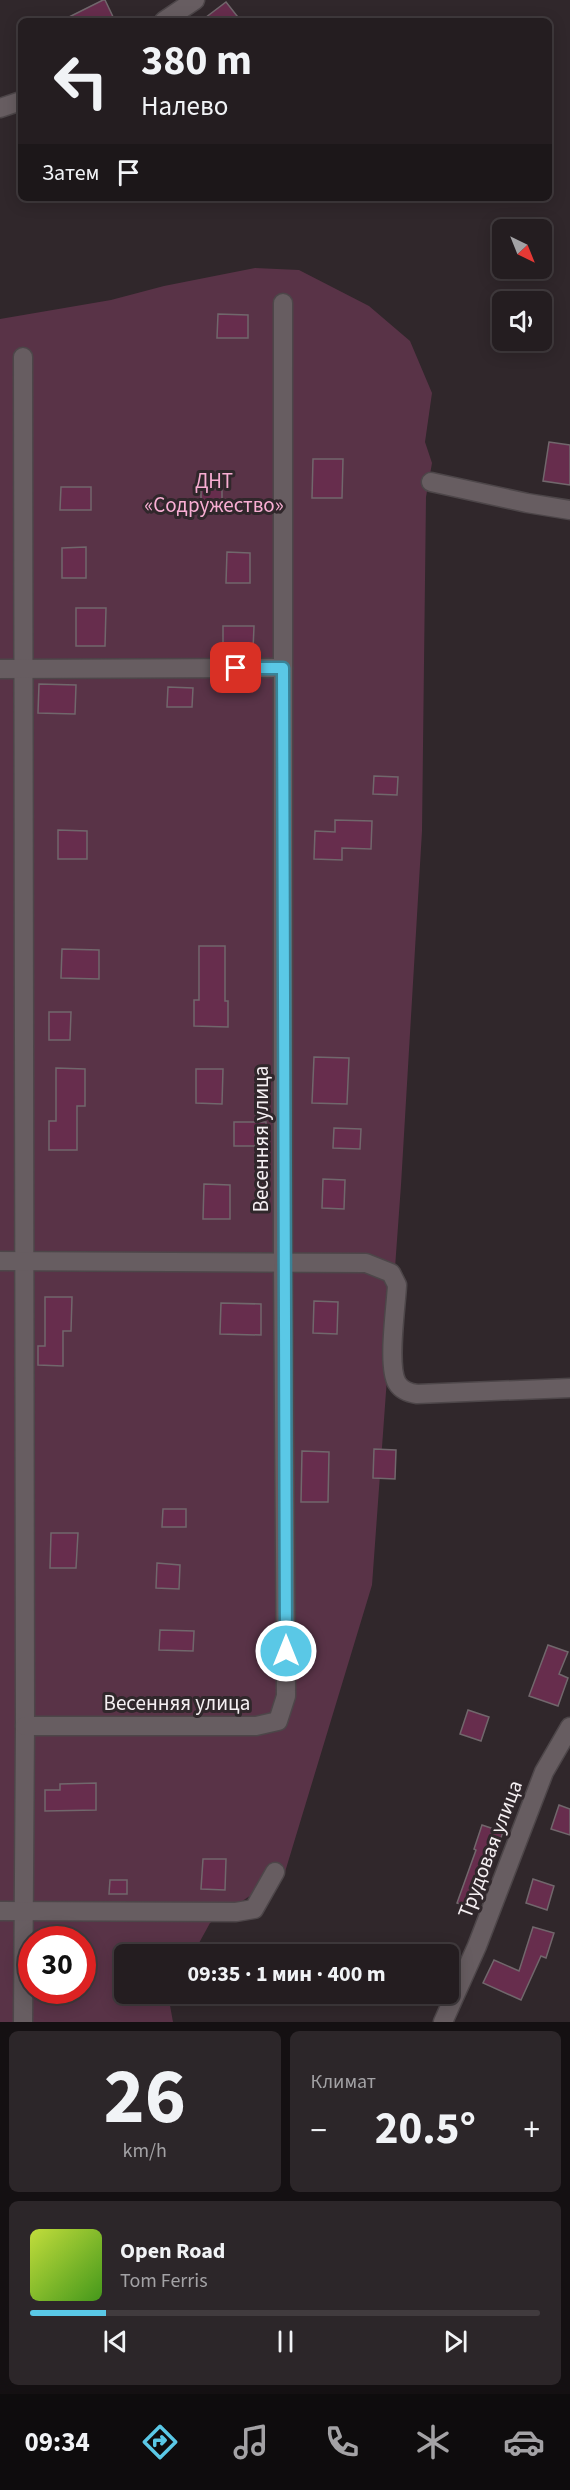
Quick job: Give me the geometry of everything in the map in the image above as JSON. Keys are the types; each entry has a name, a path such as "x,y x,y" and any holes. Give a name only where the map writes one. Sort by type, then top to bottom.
{"street":[{"path":"168,18 195,0"},
{"path":"0,108 18,103"},
{"name":"Весенняя улица","path":"25,1726 256,1726 278,1721 286,1696 283,1263 283,303"},
{"path":"23,357 25,1726 23,2022"},
{"path":"431,482 526,503 570,510"},
{"path":"0,669 283,668"},
{"path":"0,1261 366,1263 391,1273 398,1285 392,1368 397,1384 405,1392 417,1394 570,1388"},
{"name":"Трудовая улица","path":"443,2022 477,1946 544,1772 570,1727"},
{"path":"0,1911 236,1912 254,1909 274,1872"}],"green space":[{"name":"ДНТ «Содружество»","path":"255,268 299,270 369,306 410,341 432,393 425,442 432,463 426,497 422,831 401,1185 372,1585 285,1872 210,1923 198,1944 114,1944 114,2004 170,2004 173,2022 0,2022 0,319 111,300 164,286"}],"building":[{"path":"103,0 114,18 67,18"},
{"path":"226,2 239,18 205,18"},
{"path":"218,314 248,315 248,338 217,338"},
{"path":"549,442 570,445 570,485 543,481"},
{"path":"313,459 343,459 342,498 312,498"},
{"path":"61,487 91,487 91,510 60,510"},
{"path":"201,489 222,489 222,505 201,505"},
{"path":"86,547 86,578 62,578 62,548"},
{"path":"227,552 250,553 250,583 226,583"},
{"path":"76,608 106,608 105,646 76,646"},
{"path":"223,626 254,626 253,650 223,649"},
{"path":"39,684 76,685 75,714 38,713"},
{"path":"168,687 193,688 192,707 167,707"},
{"path":"374,776 398,777 397,795 373,794"},
{"path":"335,820 372,821 371,849 342,848 342,860 314,859 315,831 335,832"},
{"path":"58,830 87,831 87,859 58,859"},
{"path":"199,946 225,946 225,1001 228,1001 228,1027 194,1026 194,1000 199,1000"},
{"path":"62,949 99,950 99,979 61,978"},
{"path":"49,1012 71,1012 70,1040 49,1040"},
{"path":"314,1057 349,1058 347,1104 312,1103"},
{"path":"56,1068 85,1069 85,1106 77,1106 77,1150 49,1150 49,1121 56,1121"},
{"path":"196,1069 223,1069 222,1104 196,1103"},
{"path":"234,1122 266,1122 266,1146 234,1146"},
{"path":"334,1128 361,1129 360,1149 333,1148"},
{"path":"323,1179 345,1180 344,1209 322,1208"},
{"path":"204,1184 230,1185 230,1219 203,1219"},
{"path":"45,1297 72,1297 71,1331 63,1331 63,1366 38,1365 38,1346 45,1346"},
{"path":"314,1301 338,1302 337,1334 313,1333"},
{"path":"221,1303 261,1304 261,1335 220,1334"},
{"path":"374,1449 396,1450 395,1479 373,1478"},
{"path":"302,1451 329,1452 328,1502 301,1502"},
{"path":"163,1509 186,1509 186,1527 162,1527"},
{"path":"51,1533 78,1533 76,1568 50,1568"},
{"path":"157,1563 180,1565 179,1589 156,1588"},
{"path":"160,1630 194,1631 193,1651 159,1650"},
{"path":"548,1645 568,1652 559,1674 568,1678 558,1706 529,1696"},
{"path":"468,1710 489,1717 481,1741 460,1734"},
{"path":"96,1783 96,1810 45,1811 45,1790 60,1790 60,1784"},
{"path":"559,1805 570,1809 570,1835 551,1829"},
{"path":"482,1825 503,1832 475,1909 457,1903 476,1850 474,1849"},
{"path":"203,1859 226,1859 225,1890 201,1889"},
{"path":"533,1879 554,1886 547,1910 526,1903"},
{"path":"110,1880 127,1880 127,1894 109,1894"},
{"path":"533,1927 554,1933 546,1958 541,1956 521,2000 483,1983 494,1960 519,1971"}],"route":[{"path":"236,668 283,668 283,1263 286,1651"}]}
